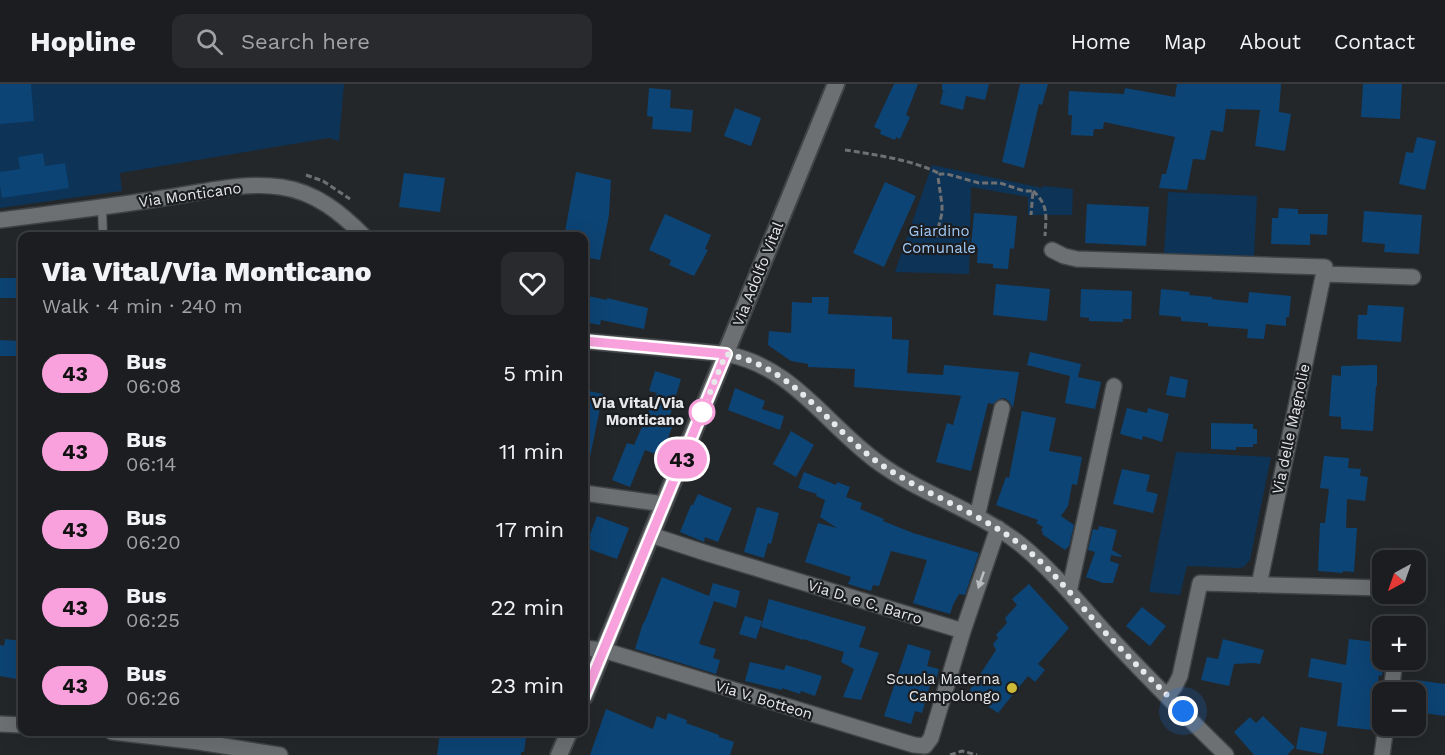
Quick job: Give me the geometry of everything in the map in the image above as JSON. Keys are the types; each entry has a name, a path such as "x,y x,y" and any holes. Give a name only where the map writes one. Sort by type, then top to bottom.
{"street":[{"name":"Via Adolfo Vital","path":"588,687 836,84"},
{"name":"Via Monticano","path":"0,220 254,186 281,187 303,192 341,214 361,232"},
{"path":"1052,250 1077,259 1325,267 1323,274 1413,277"},
{"name":"Via delle Magnolie","path":"1259,585 1323,274"},
{"path":"588,341 726,354 742,357 776,374 801,393 879,463 998,528 1019,543 1041,562 1116,644 1226,755"},
{"path":"1069,592 1114,386"},
{"path":"977,517 1002,408"},
{"path":"588,494 664,504"},
{"path":"963,631 998,528"},
{"name":"Via D. e C. Barro","path":"651,536 963,631"},
{"path":"1167,696 1175,687 1180,676 1200,583 1372,588"},
{"name":"Via V. Botteon","path":"588,648 603,650 914,745 925,746 932,738 963,631"},
{"path":"0,724 18,725"},
{"path":"144,736 279,755"},
{"path":"559,755 567,736"},
{"path":"1382,755 1385,736"}],"lane":[{"path":"102,207 104,232"}],"path":[{"path":"845,150 920,166 940,174 956,175 979,183 1000,183 1033,192 1044,203 1046,210 1045,242 1052,250"},
{"path":"936,237 942,213 938,177 940,174"},
{"path":"1031,215 1033,192"},
{"path":"950,755 962,751 976,755"}],"green space":[{"path":"0,84 344,84 339,141 329,138 120,173 122,191 0,208"},
{"name":"Giardino Comunale","path":"932,165 1042,188 1043,186 1073,189 1072,215 1028,215 1028,197 971,187 969,274 895,272"},
{"path":"1168,192 1257,196 1254,256 1164,254"},
{"path":"1176,452 1271,457 1250,560 1244,567 1238,568 1187,566 1180,595 1149,592"}],"building":[{"path":"0,84 31,84 34,121 0,124"},
{"path":"894,84 918,84 906,115 910,117 900,139 896,137 895,140 880,134 881,130 874,127"},
{"path":"942,84 989,84 985,100 966,96 963,110 940,104 943,91 947,92 942,90"},
{"path":"1020,84 1048,84 1042,105 1039,104 1024,168 1002,162"},
{"path":"1177,84 1281,84 1279,112 1291,114 1285,151 1255,146 1260,110 1226,109 1223,132 1211,130 1205,160 1193,159 1187,190 1159,188 1162,174 1166,174 1175,137 1104,122 1103,129 1094,129 1093,136 1071,135 1072,115 1068,115 1069,91 1124,94 1125,88 1175,97"},
{"path":"1363,84 1402,84 1400,119 1361,117"},
{"path":"649,88 671,90 670,108 693,110 691,132 652,129 653,117 647,116"},
{"path":"735,108 761,118 751,146 724,136"},
{"path":"1417,137 1436,141 1425,190 1399,184 1406,152 1413,153"},
{"path":"43,153 45,166 65,163 69,188 2,198 0,172 20,169 18,157"},
{"path":"576,172 611,180 609,215 600,260 588,258 588,232 565,232"},
{"path":"404,173 445,178 440,212 399,207"},
{"path":"885,182 916,196 884,267 853,253"},
{"path":"1087,204 1149,207 1146,246 1085,243"},
{"path":"1279,208 1298,209 1298,214 1328,214 1327,235 1310,234 1310,245 1271,244 1272,218 1278,218"},
{"path":"1364,211 1422,215 1419,254 1384,252 1385,244 1362,242"},
{"path":"974,213 1017,216 1014,249 1010,248 1008,269 993,268 993,264 977,263 978,248 971,247"},
{"path":"665,214 711,235 705,249 708,250 694,276 669,265 671,260 649,250"},
{"path":"0,278 18,278 18,298 0,298"},
{"path":"996,284 1050,289 1047,321 993,315"},
{"path":"1081,289 1132,291 1131,319 1123,319 1123,322 1089,321 1089,318 1080,317"},
{"path":"1161,289 1248,303 1249,292 1291,296 1289,317 1286,317 1286,326 1266,324 1264,339 1247,338 1248,329 1208,326 1208,323 1181,321 1181,317 1159,315"},
{"path":"588,296 648,308 644,329 601,320 600,325 588,323"},
{"path":"812,297 829,297 828,314 892,317 892,339 909,340 907,373 943,375 944,365 1019,372 1013,408 1004,398 993,404 988,403 971,471 936,462 947,423 953,425 961,396 854,387 855,369 808,367 808,364 791,361 768,345 769,331 791,333 792,302 812,303"},
{"path":"1368,305 1404,307 1401,342 1357,339 1358,315 1367,315"},
{"path":"0,340 18,341 18,356 0,356"},
{"path":"1030,352 1081,364 1078,377 1101,382 1095,409 1065,403 1070,376 1027,365"},
{"path":"1377,365 1373,431 1341,429 1341,417 1329,416 1332,375 1341,376 1341,366"},
{"path":"655,371 681,379 668,422 673,425 661,456 645,450 630,487 612,480 627,443 634,445 657,393 649,391"},
{"path":"1170,376 1188,380 1185,398 1166,395"},
{"path":"735,388 765,401 762,409 784,416 780,430 728,410"},
{"path":"588,391 603,394 590,457 588,457"},
{"path":"1127,408 1147,413 1148,408 1169,414 1162,442 1143,436 1142,440 1120,434"},
{"path":"1022,411 1056,418 1049,451 1082,457 1077,485 1072,484 1068,506 1061,516 1074,525 1069,546 1065,550 1042,534 1043,527 1036,523 1038,520 996,505 1006,477 1009,478"},
{"path":"1211,423 1253,424 1253,429 1257,429 1257,444 1253,444 1253,447 1236,447 1236,450 1211,449"},
{"path":"791,431 814,445 796,477 773,464"},
{"path":"1324,456 1349,458 1348,468 1361,469 1360,476 1368,477 1365,501 1347,499 1346,528 1357,528 1354,572 1318,571 1320,523 1325,523 1329,489 1320,488"},
{"path":"1122,469 1150,475 1146,491 1158,494 1153,513 1113,504"},
{"path":"804,472 836,485 837,482 850,487 846,497 862,503 860,509 884,519 883,521 913,533 979,553 965,595 959,594 950,614 913,603 927,560 891,551 879,586 873,585 871,591 848,584 851,577 805,562 818,523 837,528 820,517 825,500 816,496 817,494 798,488"},
{"path":"698,494 732,508 718,542 705,537 704,542 680,532"},
{"path":"757,507 779,513 771,544 768,543 764,558 744,552"},
{"path":"597,516 629,528 617,559 588,549 591,537 589,537"},
{"path":"1099,526 1117,530 1112,550 1122,556 1111,555 1110,561 1119,564 1113,583 1103,583 1086,577 1095,552 1088,550 1093,529 1098,530"},
{"path":"662,577 709,596 713,583 740,591 736,608 714,601 699,644 716,649 713,658 720,660 716,674 635,649"},
{"path":"1029,584 1069,628 1038,664 1045,670 1035,682 1028,676 998,713 968,693 996,650 993,644 998,638 996,635 1007,623 1005,618 1017,605 1012,599"},
{"path":"769,599 866,627 859,647 879,653 861,700 843,697 854,669 841,662 844,652 761,627"},
{"path":"1142,607 1166,626 1150,646 1126,626"},
{"path":"745,616 762,621 756,639 739,634"},
{"path":"5,639 18,641 18,679 0,676 0,645 4,646"},
{"path":"1223,639 1264,650 1260,664 1234,664 1229,686 1201,680 1207,657 1218,659"},
{"path":"1349,639 1372,642 1372,670 1383,670 1378,682 1372,682 1372,730 1337,726 1342,683 1308,677 1311,658 1346,665"},
{"path":"908,644 931,651 927,666 939,669 935,683 931,682 922,713 915,711 911,724 884,716"},
{"path":"750,662 784,670 786,665 822,676 815,696 801,691 800,694 745,681"},
{"path":"1416,680 1445,684 1445,716 1426,713 1426,682 1416,682"},
{"path":"606,709 653,729 657,716 666,720 668,713 687,720 686,723 734,742 730,755 590,755"},
{"path":"1263,716 1295,747 1287,755 1254,755 1234,732 1250,717 1256,723"},
{"path":"1300,727 1327,732 1323,754 1296,749"},
{"path":"439,736 526,738 524,752 521,752 521,755 437,755"}],"bus line":[{"name":"43","path":"588,341 726,354 588,687"}],"place":[{"name":"Via Vital/Via Monticano","path":"702,412"},
{"name":"Scuola Materna Campolongo","path":"1012,688"}],"route":[{"path":"702,412 726,354 742,357 776,374 793,385 879,463 985,520 1019,543 1041,562 1116,644 1183,711"}]}
